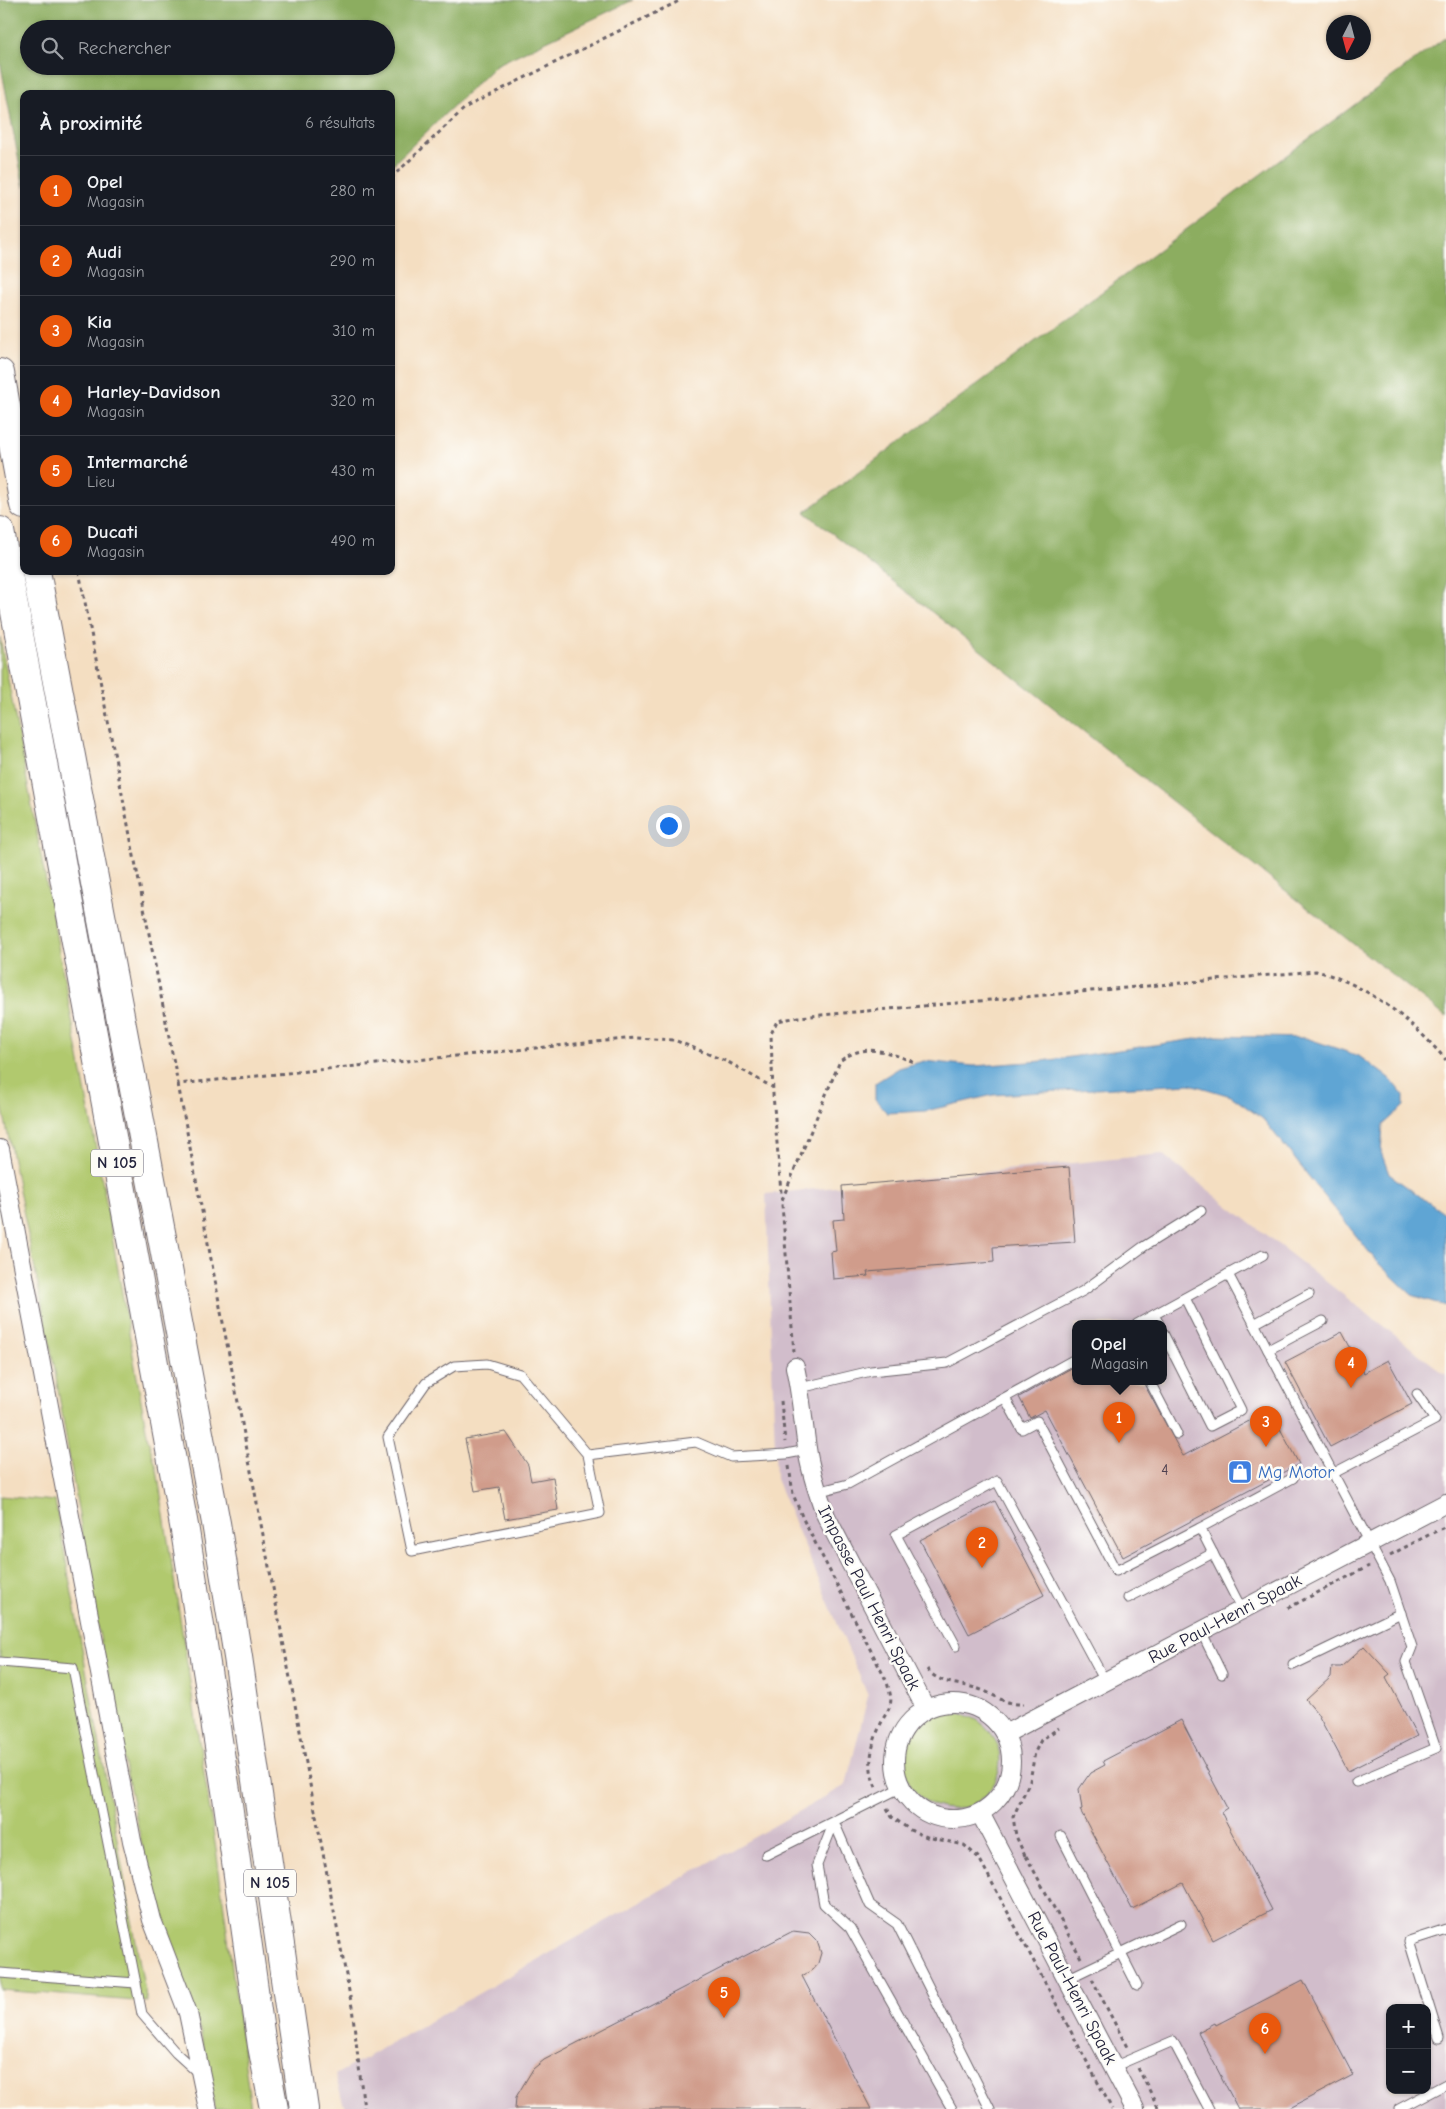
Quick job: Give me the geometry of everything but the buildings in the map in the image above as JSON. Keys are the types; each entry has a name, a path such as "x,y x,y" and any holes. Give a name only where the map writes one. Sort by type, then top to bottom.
{"highway":[{"path":"0,373 20,483"},
{"name":"N 105","path":"0,531 185,1531 227,1797 262,2046 274,2109"},
{"name":"N 105","path":"37,575 216,1523 238,1657 304,2109"}],"street":[{"path":"0,1148 132,1841 152,1920 188,2013 208,2109"},
{"name":"Impasse Paul Henri Spaak","path":"795,1367 800,1388 807,1450 817,1492 826,1516 926,1709"},
{"name":"Rue Paul-Henri Spaak","path":"1005,1734 1446,1503"},
{"path":"962,1703 979,1709 994,1719 1005,1734 1011,1752 1011,1770 1006,1787 995,1802 980,1813 960,1819 940,1818 922,1810 906,1796 897,1778 895,1758 899,1738 910,1722 926,1709 944,1704 962,1703"},
{"name":"Rue Paul-Henri Spaak","path":"980,1813 1135,2109"}],"lane":[{"path":"800,1388 871,1371 947,1363 1083,1291 1144,1247 1201,1211"},
{"path":"1145,1320 1263,1255"},
{"path":"1228,1274 1390,1581 1412,1647 1406,1662 1436,1748 1356,1782"},
{"path":"1254,1324 1310,1294"},
{"path":"1167,1340 1210,1426 1241,1410 1184,1298"},
{"path":"1154,1315 1156,1320"},
{"path":"1268,1350 1323,1321"},
{"path":"817,1492 848,1484 1072,1361"},
{"path":"487,1364 520,1374 588,1455 600,1513 412,1551 388,1438 426,1382 454,1366 487,1364"},
{"path":"1152,1385 1178,1434"},
{"path":"1334,1473 1436,1420 1417,1394"},
{"path":"1005,1398 1022,1429 1037,1421 1116,1570 1293,1478"},
{"path":"588,1455 696,1442 731,1457 786,1454 807,1450"},
{"path":"956,1646 896,1535 997,1481 1105,1681"},
{"path":"1200,1528 1242,1610"},
{"path":"1128,1598 1213,1553"},
{"path":"1293,1665 1401,1613"},
{"path":"1201,1631 1222,1674"},
{"path":"0,1662 73,1668 142,2014 176,2053 202,2077"},
{"path":"766,1856 902,1787"},
{"path":"834,1822 817,1864 824,1904 850,1928 952,2109"},
{"path":"834,1822 870,1905 897,1924 990,2109"},
{"path":"1061,1836 1137,1985"},
{"path":"1066,1979 1181,1924"},
{"path":"1439,2038 1408,1941 1446,1929"},
{"path":"0,1973 136,1983"},
{"path":"1113,2067 1173,2041 1209,2109"},
{"path":"1399,2109 1446,2084"}],"path":[{"path":"395,174 466,107 680,0"},
{"path":"80,575 350,1997 364,2109"},
{"path":"795,1367 772,1087 771,1034 777,1021 799,1017 1316,971 1337,977 1376,998 1408,1021 1446,1060"},
{"path":"178,1084 634,1038 674,1040 728,1062 772,1087"},
{"path":"781,1200 840,1061 852,1052 875,1049 917,1063"},
{"path":"1026,1704 1014,1704 966,1685 947,1683 933,1676 921,1662 886,1680 891,1694 891,1704 880,1728 871,1756 873,1781 892,1817 910,1830 927,1837 964,1845 979,1858 1112,2109"},
{"path":"988,1873 1026,1856 1016,1836 1013,1817 1030,1781 1035,1752 1042,1740 1061,1726 1053,1709"}],"shaded area":[{"path":"1162,1154 1446,1375 1446,2109 345,2109 335,2075 846,1785 868,1696 776,1479 766,1194"}],"green space":[{"path":"0,0 633,0 496,65 395,162 395,90 20,90 20,167 0,61"},
{"path":"1446,37 1446,1017 805,512"},
{"path":"0,637 105,1196 148,1440 157,1470 217,1856 251,2109 215,2109 201,2034 150,1883 96,1617 54,1365 0,1095"},
{"path":"0,1496 55,1501 147,2002 0,1990"},
{"path":"952,1713 970,1717 986,1727 996,1743 1000,1761 996,1779 986,1795 970,1805 952,1809 934,1805 918,1795 908,1779 904,1761 908,1743 918,1727 934,1717"}],"water":[{"path":"1216,1036 1306,1038 1359,1056 1389,1078 1404,1096 1404,1106 1383,1125 1381,1152 1389,1174 1446,1215 1446,1306 1412,1295 1377,1262 1263,1119 1231,1096 1190,1084 993,1095 926,1111 887,1113 875,1099 875,1083 899,1068 924,1061 974,1066 1043,1061"}],"place":[{"name":"Harley-Davidson","path":"1351,1388"},
{"name":"Opel","path":"1119,1443"},
{"name":"Kia","path":"1266,1447"},
{"name":"Mg Motor","path":"1240,1472"},
{"name":"Audi","path":"982,1568"},
{"name":"Intermarché","path":"724,2018"},
{"name":"Ducati","path":"1265,2054"}]}
